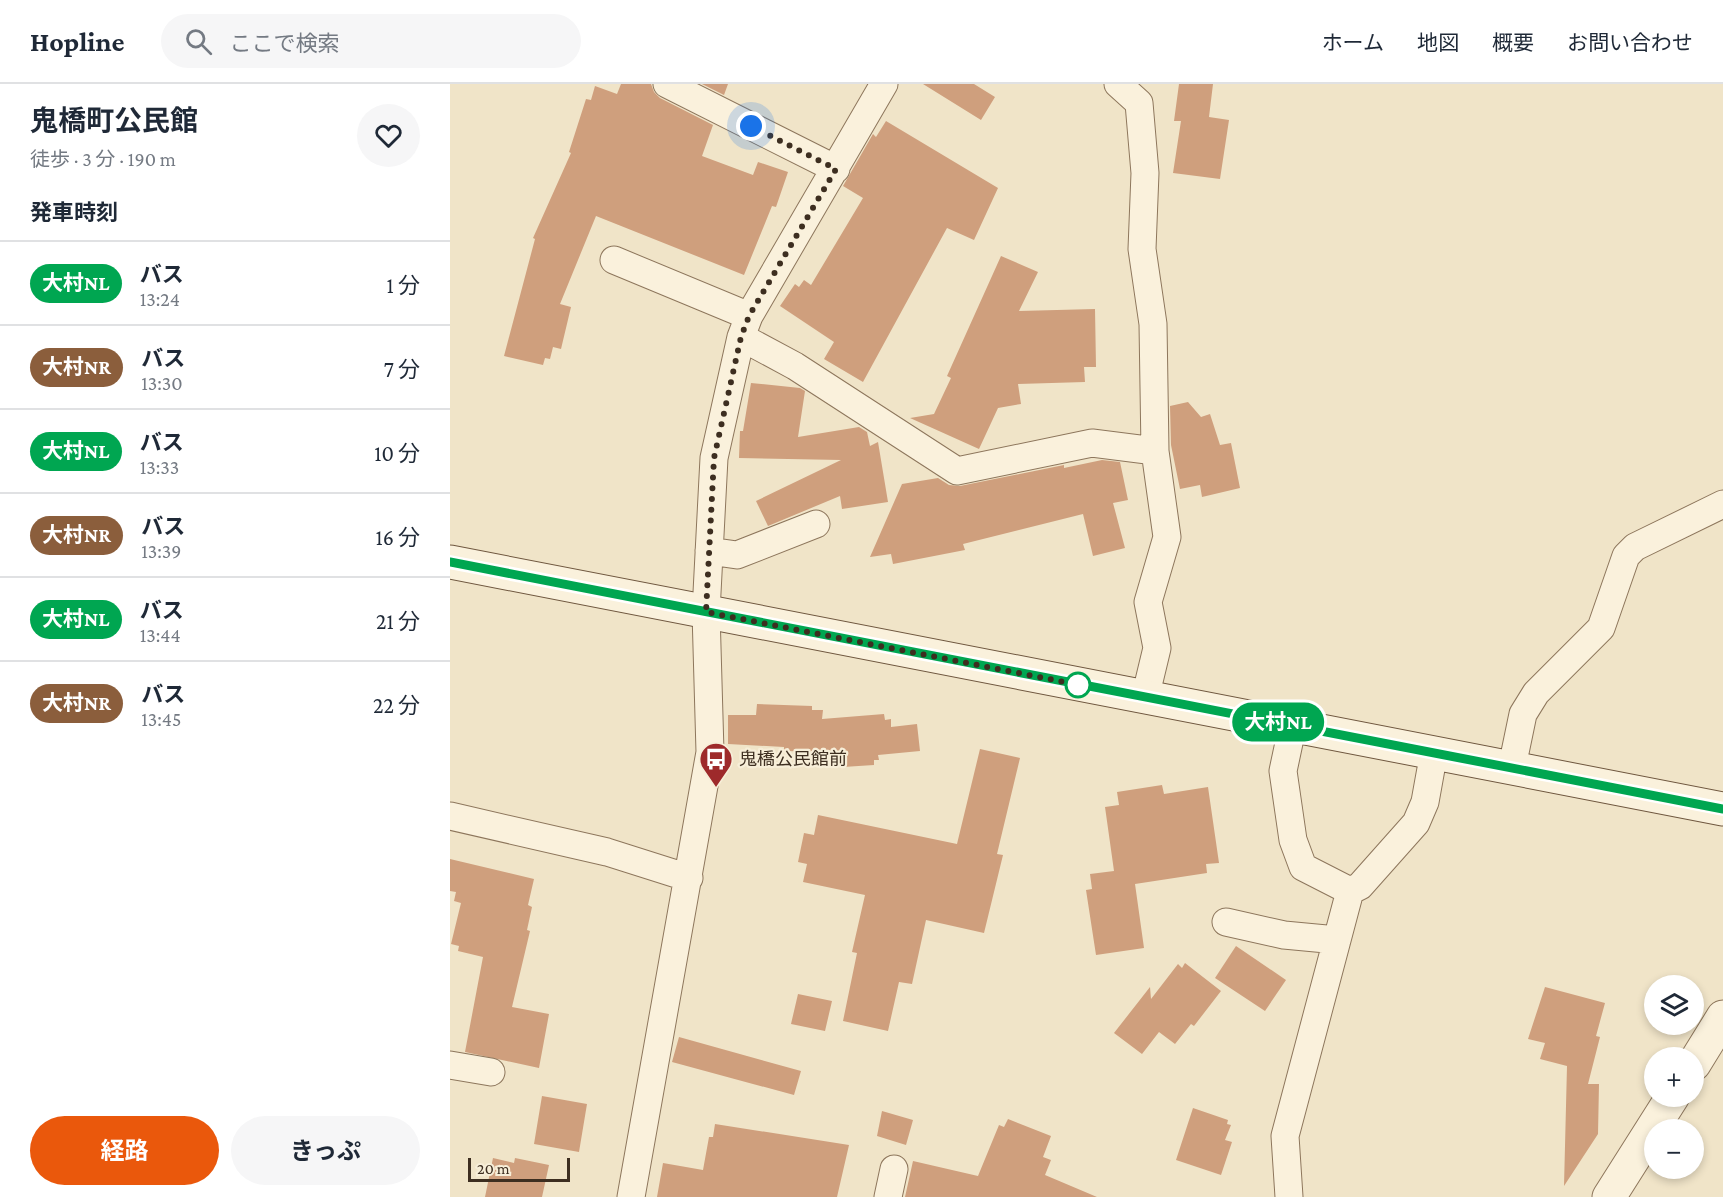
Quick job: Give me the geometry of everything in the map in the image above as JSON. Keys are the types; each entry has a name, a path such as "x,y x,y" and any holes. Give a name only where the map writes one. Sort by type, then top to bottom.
{"main road":[{"path":"450,562 1723,808"},
{"path":"1704,1048 1723,1017"},
{"path":"1610,1197 1666,1107"}],"street":[{"path":"667,84 836,169"},
{"path":"631,1197 710,752 706,612 714,458 745,326 884,84"},
{"path":"1118,84 1141,93 1145,173 1142,249 1153,324 1155,451 1167,537 1148,602 1157,648 1145,698"},
{"path":"614,260 745,326 795,366 957,471 1092,443 1155,451"},
{"path":"1512,767 1523,714 1536,693 1600,628 1626,556 1635,547 1723,504"},
{"path":"709,551 737,555 816,524"},
{"path":"1293,724 1283,771 1293,840 1303,867 1350,891"},
{"path":"1289,1197 1285,1136 1350,891 1360,886 1416,823 1425,801 1434,752"},
{"path":"450,816 607,852 689,878"},
{"path":"1226,922 1284,935 1336,940"},
{"path":"450,1065 491,1072"},
{"path":"888,1197 894,1169"}],"building":[{"path":"621,84 651,84 654,92 660,98 713,125 702,156 753,175 758,162 788,172 776,207 772,206 744,275 596,216 560,304 571,307 561,349 553,347 550,359 545,358 543,365 504,356 535,239 533,238 571,153 569,152 586,99 591,100 595,86 617,94"},
{"path":"702,84 728,84 724,95"},
{"path":"923,84 974,84 995,97 981,120"},
{"path":"1179,84 1213,84 1209,117 1229,120 1220,179 1173,173 1181,121 1174,121"},
{"path":"886,121 998,188 974,240 947,228 863,382 824,359 834,342 780,306 795,284 799,287 804,280 811,285 863,198 843,186 873,134 876,137"},
{"path":"1001,256 1038,272 1019,311 1095,309 1096,367 1084,367 1085,382 1018,384 1021,404 998,408 979,449 910,418 934,414 951,378 947,376"},
{"path":"751,383 800,388 805,391 798,437 859,427 867,432 870,446 878,442 888,502 842,509 840,496 768,526 756,501 841,460 739,458 740,431 743,431"},
{"path":"1188,402 1201,417 1210,414 1220,445 1231,443 1240,488 1202,497 1200,485 1180,489 1171,445 1170,406"},
{"path":"1102,460 1120,462 1128,500 1113,503 1125,548 1093,556 1083,514 963,544 965,550 893,564 891,554 870,557 902,484 938,478 949,485 960,486 1064,465 1064,468"},
{"path":"757,704 812,706 812,710 823,710 822,719 884,714 885,720 891,719 891,727 917,724 920,751 878,755 879,760 874,760 874,765 843,767 843,763 837,763 836,758 832,759 832,752 784,751 784,747 728,744 728,715 756,715"},
{"path":"980,749 1020,758 997,854 1003,855 984,933 926,920 912,984 899,982 888,1031 843,1021 857,953 852,952 865,895 803,882 807,864 798,862 804,833 814,835 818,815 957,844"},
{"path":"1162,785 1164,794 1208,787 1219,863 1206,864 1207,873 1135,884 1144,948 1096,955 1086,890 1092,889 1090,874 1114,871 1105,807 1119,805 1117,792"},
{"path":"450,859 534,879 528,905 532,907 527,930 530,931 512,1007 549,1014 539,1068 465,1052 483,957 458,951 459,946 451,944 461,903 454,901 456,892 450,891"},
{"path":"1236,946 1286,980 1265,1011 1215,978"},
{"path":"1185,963 1221,991 1194,1026 1191,1024 1175,1044 1159,1032 1142,1054 1114,1033 1150,987 1151,999 1178,964 1182,968"},
{"path":"1545,987 1605,1003 1596,1036 1600,1037 1588,1084 1599,1084 1598,1134 1564,1186 1567,1066 1540,1059 1545,1043 1528,1039"},
{"path":"798,994 832,1001 825,1031 791,1024"},
{"path":"679,1037 801,1071 794,1095 672,1062"},
{"path":"542,1096 587,1104 579,1152 534,1144"},
{"path":"1193,1108 1228,1120 1227,1124 1231,1125 1225,1140 1232,1142 1221,1175 1176,1160"},
{"path":"882,1111 913,1120 906,1145 877,1136"},
{"path":"1008,1119 1051,1136 1043,1157 1051,1160 1045,1175 1097,1197 905,1197 913,1161 978,1176 999,1125 1004,1127"},
{"path":"715,1124 849,1145 837,1197 657,1197 663,1163 703,1170 709,1137 713,1137"},
{"path":"493,1158 514,1163 515,1158 549,1165 542,1197 485,1197"}],"bus line":[{"name":"大村NL","path":"450,562 1723,809"}],"place":[{"name":"鬼橋公民館前","path":"716,788"}],"route":[{"path":"751,126 836,169 749,316 741,337 714,458 706,612 1085,686 1078,685"}]}
